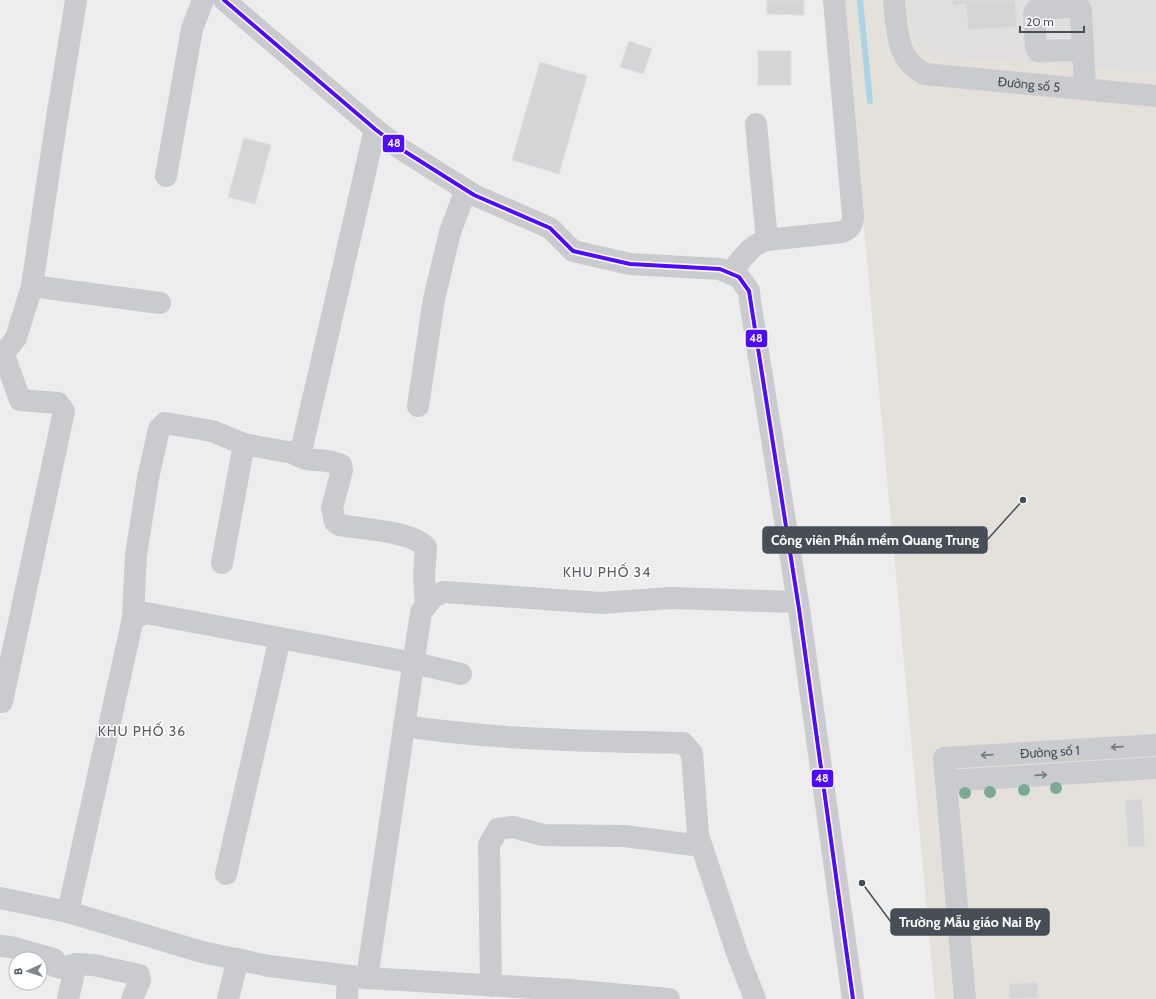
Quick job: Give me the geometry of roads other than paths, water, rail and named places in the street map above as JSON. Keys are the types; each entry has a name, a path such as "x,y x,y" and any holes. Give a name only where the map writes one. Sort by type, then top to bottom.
{"street":[{"path":"2,702 64,411 58,403 20,400 2,356 16,338 32,286 76,0"},
{"path":"166,176 192,29 203,0"},
{"path":"224,0 375,129 401,149 466,190 550,228 573,251 630,264 710,267 731,272 739,277 745,284 750,296 798,602 853,999"},
{"path":"731,272 750,249 758,243 767,240 842,232 848,229 853,220 834,0"},
{"name":"Đường số 5","path":"894,0 899,41 907,60 921,71 931,75 1156,96"},
{"path":"1083,50 1085,89"},
{"path":"756,124 767,240"},
{"path":"293,453 302,447 375,129"},
{"path":"418,406 434,299 450,232 466,190"},
{"path":"32,286 160,303"},
{"path":"68,912 133,618 136,555 148,478 159,429 166,423 212,431 244,444 293,453 302,458 329,461 341,465 342,470 332,508 334,522 339,525 377,530 414,539 426,547 424,576 426,606"},
{"path":"222,563 244,444"},
{"path":"347,999 358,977 404,726 421,612 432,597 444,592 601,603 670,598 798,602"},
{"path":"133,618 146,613 414,663 461,674"},
{"path":"226,874 280,638"},
{"path":"404,726 453,733 571,740 683,743 692,753 698,835 701,846 737,953 755,999"},
{"name":"Đường số 1","path":"1156,745 944,758 946,781 1156,768"},
{"path":"1092,749 1093,772"},
{"path":"946,781 965,999"},
{"path":"491,986 489,845 498,829 513,827 543,835 625,836 701,846"},
{"path":"0,898 68,912 202,952 269,966 358,977 569,990 669,999"},
{"path":"0,946 11,947 54,959 54,966 62,968 76,964 94,965 139,974 140,980 132,999"},
{"path":"228,999 238,959"},
{"path":"68,999 76,964"}],"waterway":[{"path":"860,0 870,101"}],"place":[{"name":"Công viên Phần mềm Quang Trung","path":"1023,500"},
{"name":"Trường Mẫu giáo Nai By","path":"862,883"}],"district":[{"name":"KHU PHỐ 34","path":"607,572"},
{"name":"KHU PHỐ 36","path":"142,731"}]}
